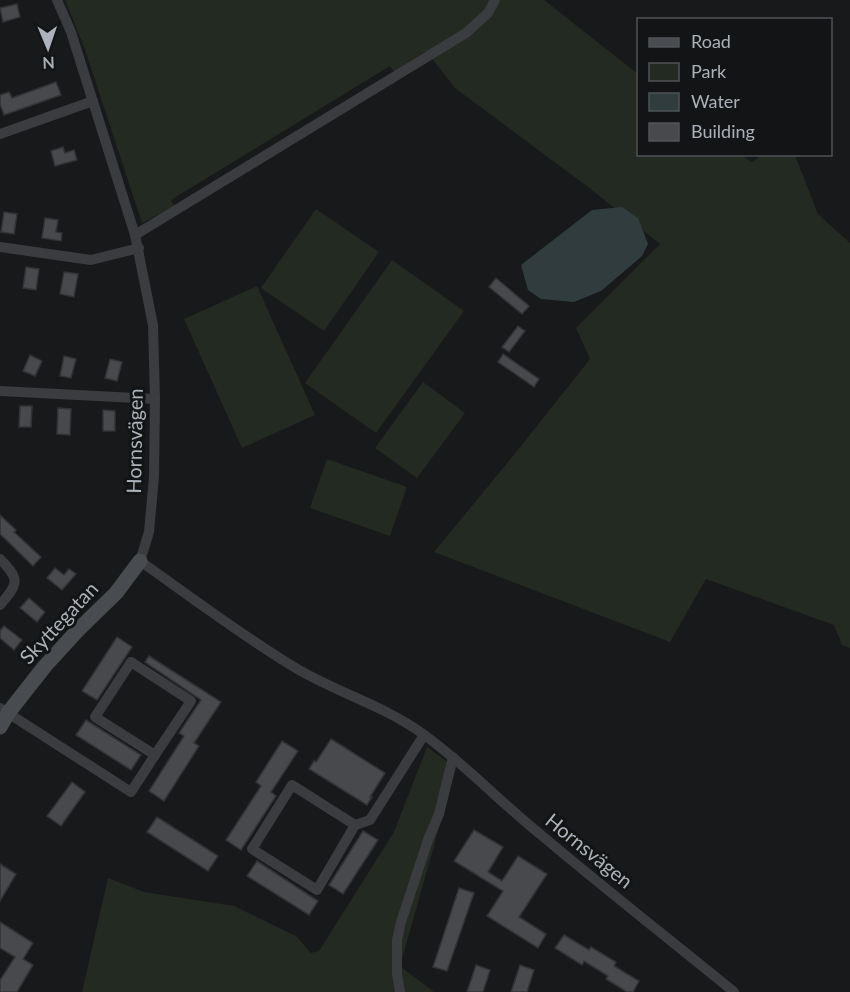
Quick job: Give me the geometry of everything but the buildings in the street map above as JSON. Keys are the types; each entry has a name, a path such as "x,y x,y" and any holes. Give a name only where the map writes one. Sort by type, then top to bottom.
{"street":[{"name":"Hornsvägen","path":"57,0 71,32 139,248 153,326 154,477 149,532 140,561 294,667 386,711 424,735 453,757 538,833 734,992"},
{"path":"135,236 466,33 488,13 495,0"},
{"path":"0,134 93,101"},
{"path":"0,247 91,260 139,248"},
{"path":"0,391 155,399"},
{"path":"0,559 11,570 15,585 0,605"},
{"name":"Skyttegatan","path":"0,727 4,711 78,630 116,593 140,561"},
{"path":"4,711 131,792 155,756 191,701 131,662 95,717 155,756"},
{"path":"355,825 292,785 252,849 317,890 355,825 370,820 424,735"},
{"path":"400,992 397,974 397,940 401,922 439,814 453,757"}],"green space":[{"path":"65,0 544,0 637,73 637,156 743,156 752,162 761,156 795,156 818,214 850,243 850,648 842,645 834,625 706,579 670,642 434,552 590,359 576,328 660,244 455,88 426,51 394,72 390,66 171,200 174,206 142,223 84,47"},
{"path":"316,209 379,252 324,331 261,288"},
{"path":"392,260 464,311 376,433 305,383"},
{"path":"257,286 315,415 242,448 184,319"},
{"path":"423,382 465,413 417,478 375,448"},
{"path":"327,459 407,487 390,536 310,508"},
{"path":"427,747 456,768 400,966 434,992 82,992 108,878 144,892 234,906 296,936 311,953 319,951 394,832"}],"water":[{"path":"622,207 638,218 648,244 642,256 601,291 574,302 541,299 528,290 521,265 592,210"}]}
